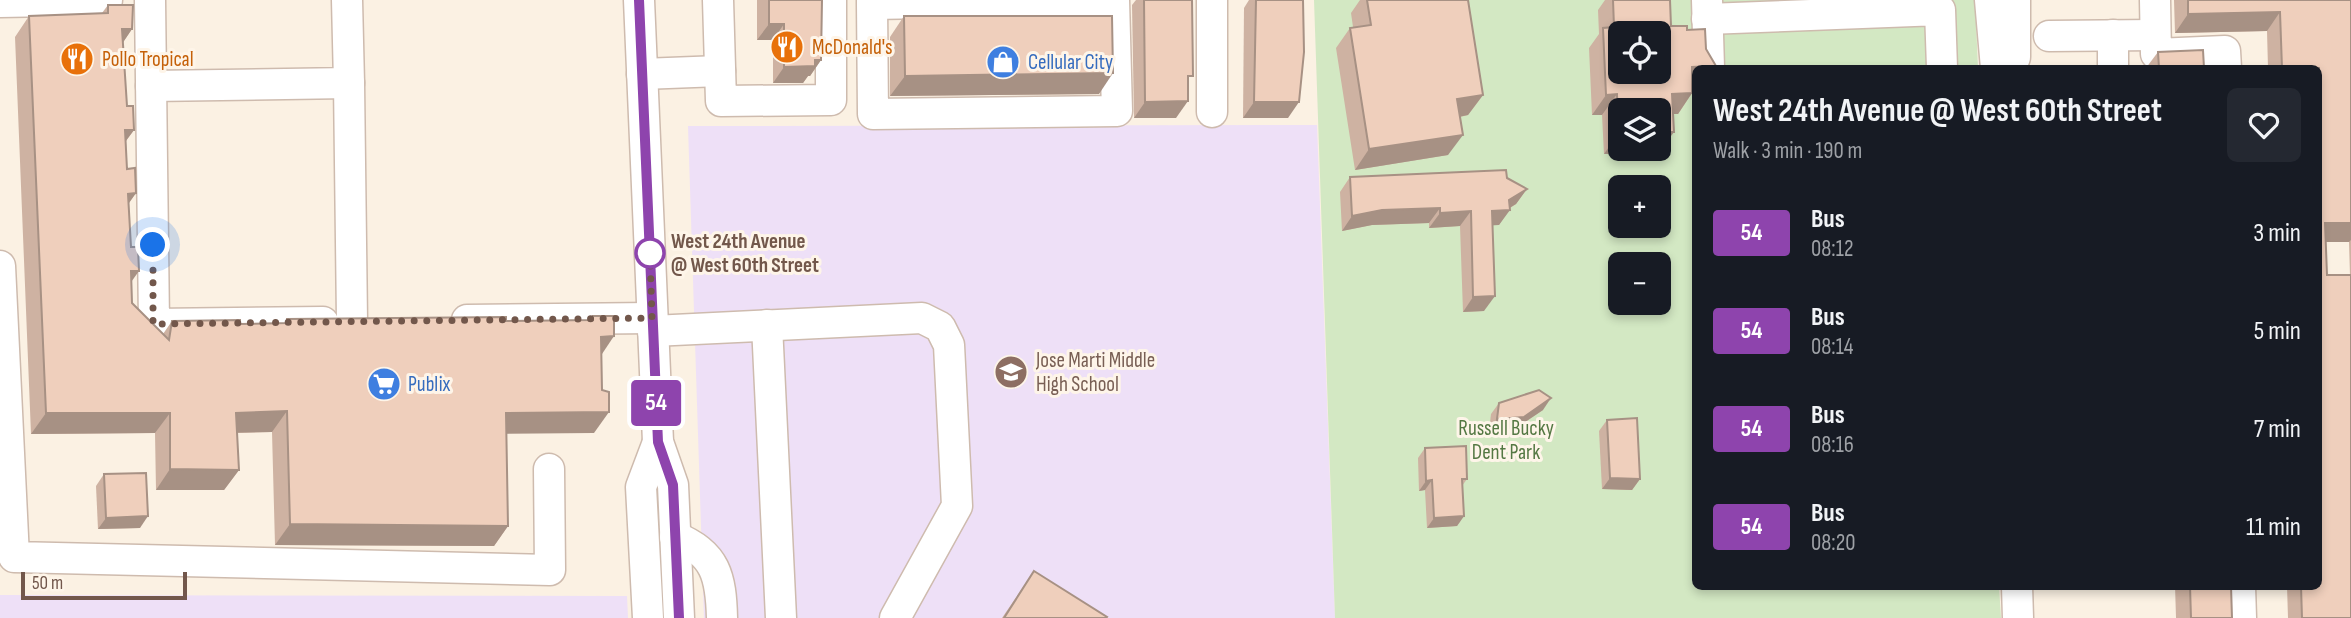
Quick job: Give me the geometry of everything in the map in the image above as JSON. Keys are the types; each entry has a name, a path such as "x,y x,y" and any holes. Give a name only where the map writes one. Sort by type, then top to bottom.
{"street":[{"path":"0,2 107,0"},
{"path":"150,0 153,324 364,321 349,83 347,0"},
{"path":"639,0 658,442 673,485 679,618"},
{"path":"718,0 721,102 831,100 831,0"},
{"path":"1114,0 1117,111 873,114 872,2 1114,0"},
{"path":"1212,0 1212,112"},
{"path":"1990,0 1996,65"},
{"path":"2012,65 2015,57 2015,0"},
{"path":"2155,0 2156,54 2225,51 2226,65"},
{"path":"1709,65 1707,9 1940,5 1942,65"},
{"path":"2113,35 2113,65"},
{"path":"2049,36 2155,35"},
{"path":"642,74 720,71"},
{"path":"151,86 349,83"},
{"path":"0,266 14,557 550,570 549,469"},
{"path":"439,320 767,325 922,318 940,327 949,345 957,506 895,618"},
{"path":"767,325 781,618"},
{"path":"648,618 641,487 658,442"},
{"path":"676,537 710,558 721,592 722,618"},
{"path":"2017,590 2018,618"},
{"path":"2240,590 2241,618"}],"shaded area":[{"name":"Jose Marti Middle High School","path":"1317,125 1335,618 704,618 688,126"},
{"path":"0,595 627,596 628,618 0,618"}],"green space":[{"name":"Russell Bucky Dent Park","path":"1314,0 1975,0 1978,65 1692,65 1692,590 1999,590 2001,618 1335,618"}],"building":[{"path":"769,0 822,0 821,60 815,60 815,66 784,67 784,24 769,24"},
{"path":"1144,0 1192,0 1193,76 1188,76 1188,101 1145,102"},
{"path":"1256,0 1303,0 1304,52 1299,102 1254,102"},
{"path":"1367,0 1468,0 1483,95 1457,99 1463,135 1369,149 1350,28 1371,25"},
{"path":"1613,0 1670,0 1671,21 1614,21"},
{"path":"2188,0 2351,0 2351,223 2325,223 2327,275 2351,275 2351,618 2302,618 2301,590 2322,590 2322,65 2282,65 2280,12 2188,14"},
{"path":"108,5 133,5 132,29 122,29 127,106 133,106 134,130 125,130 127,169 135,168 136,193 128,194 131,247 138,247 139,271 131,271 132,303 169,340 172,321 240,320 240,324 287,323 287,319 506,317 506,321 593,320 593,316 614,316 614,336 601,337 602,390 609,392 609,412 506,413 508,526 290,524 287,411 236,413 239,470 170,469 170,413 46,413 29,16 108,13"},
{"path":"904,16 1112,16 1113,73 905,76"},
{"path":"1671,26 1687,26 1687,30 1705,29 1706,49 1715,65 1692,65 1692,93 1672,94 1674,132 1671,132 1671,98 1617,98 1617,94 1606,95 1603,28 1608,28 1608,84 1671,84"},
{"path":"2203,50 2204,65 2159,65 2158,52"},
{"path":"1506,170 1507,178 1527,189 1509,200 1510,210 1492,211 1495,296 1473,297 1471,211 1440,213 1440,208 1382,210 1352,216 1350,177"},
{"path":"1539,390 1551,398 1524,417 1497,419 1499,403"},
{"path":"1637,418 1640,479 1610,478 1607,420"},
{"path":"1466,446 1467,479 1462,479 1464,516 1434,518 1432,480 1426,481 1425,448"},
{"path":"146,473 148,516 106,518 104,474"},
{"path":"1034,571 1107,617 1004,618"},
{"path":"2190,590 2231,590 2232,618 2191,618"}],"bus line":[{"name":"54","path":"639,0 658,442 673,485 679,618"}],"place":[{"name":"McDonald's","path":"787,47"},
{"name":"Pollo Tropical","path":"77,59"},
{"name":"Cellular City","path":"1003,62"},
{"name":"West 24th Avenue @ West 60th Street","path":"650,253"},
{"name":"Jose Marti Middle High School","path":"1011,372"},
{"name":"Publix","path":"384,384"}],"route":[{"path":"153,245 153,324 652,318 650,253"}]}
